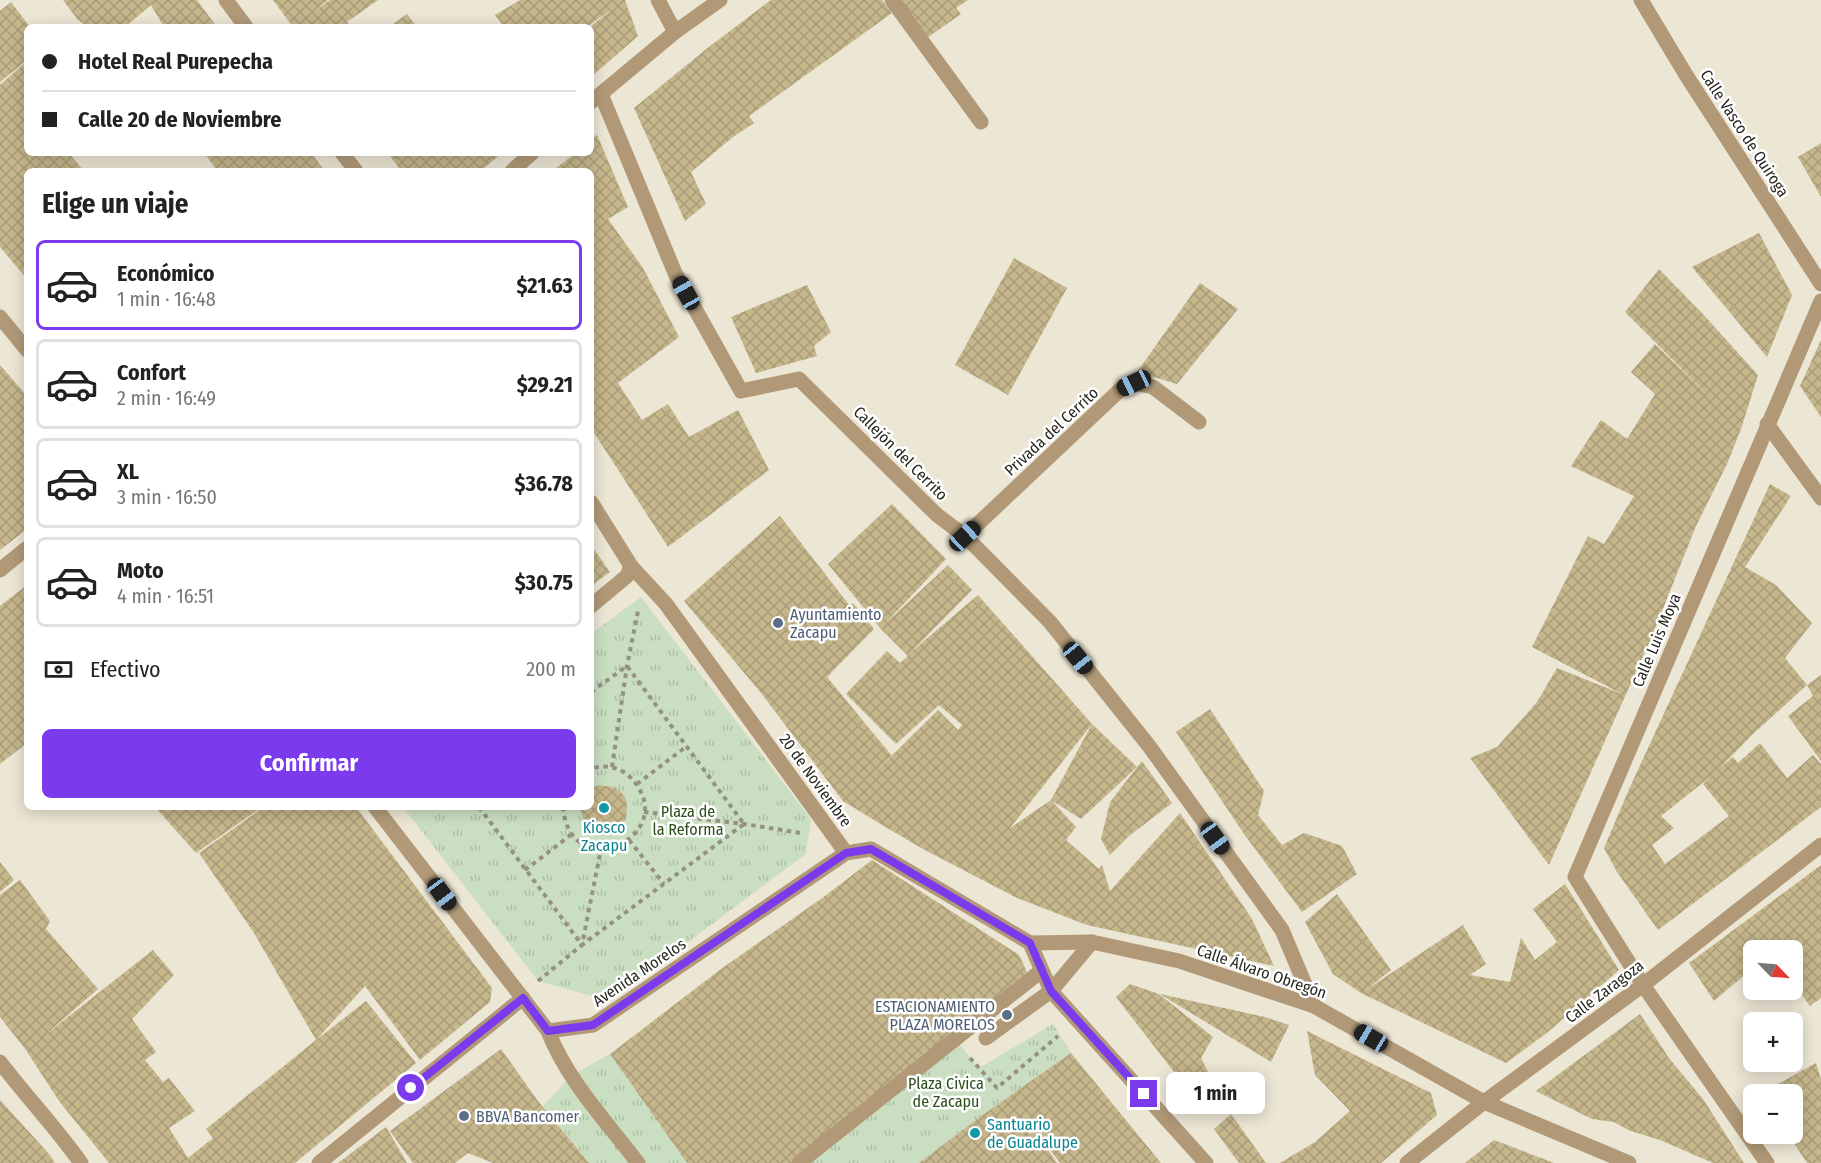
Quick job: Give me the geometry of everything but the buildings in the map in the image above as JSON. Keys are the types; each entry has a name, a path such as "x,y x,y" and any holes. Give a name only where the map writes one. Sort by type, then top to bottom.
{"street":[{"path":"226,0 244,24"},
{"path":"658,0 675,32"},
{"path":"596,98 675,32 720,0"},
{"path":"892,0 981,122"},
{"name":"Calle Vasco de Quiroga","path":"1641,0 1686,75 1821,284"},
{"name":"Callejón del Cerrito","path":"596,98 675,273 741,390 799,379 938,515 965,536 1050,622 1149,746 1282,930 1314,1005"},
{"path":"344,156 354,168"},
{"path":"515,168 529,156"},
{"name":"Calle Luis Moya","path":"1642,985 1575,878 1821,301"},
{"path":"0,317 24,346"},
{"name":"Privada del Cerrito","path":"965,536 1121,389 1134,383 1153,387 1199,422"},
{"path":"1767,424 1821,498"},
{"name":"20 de Noviembre","path":"594,507 631,566 666,604 846,853 871,849 1030,943"},
{"path":"0,570 24,550"},
{"path":"594,604 627,576 631,566"},
{"path":"377,810 548,1031 557,1055 571,1076 638,1163"},
{"name":"Calle Zaragoza","path":"1407,1163 1484,1102 1642,985 1821,844"},
{"name":"Avenida Morelos","path":"548,1031 593,1025 846,853"},
{"path":"987,1038 1051,991 1092,942"},
{"name":"Calle Álvaro Obregón","path":"1030,943 1092,942 1179,961 1314,1005 1484,1102 1629,1163"},
{"path":"1030,943 1051,991 1206,1163"},
{"path":"799,1163 1041,971"},
{"path":"1642,985 1767,1163"},
{"path":"319,1163 523,998"},
{"path":"0,1062 81,1163"}],"path":[{"path":"612,767 627,666 639,609"},
{"path":"594,690 627,666"},
{"path":"627,666 744,824"},
{"path":"637,784 687,746"},
{"path":"563,810 572,834 588,846 601,849 614,848 635,834 643,821 644,812 642,793 637,784 624,772 612,767 594,768"},
{"path":"481,810 582,945"},
{"path":"644,812 809,834"},
{"path":"538,981 582,945 744,824"},
{"path":"525,870 572,834"},
{"path":"629,840 664,884"},
{"path":"582,945 601,849"},
{"path":"954,1039 997,1088 1059,1036"}],"green space":[{"name":"Plaza de la Reforma","path":"641,597 811,819 806,854 609,1001 538,981 405,810 594,810 594,632"},
{"name":"Plaza Civica de Zacapu","path":"1053,1024 1071,1053 919,1163 793,1163 955,1039 979,1068"},
{"path":"610,1054 687,1163 589,1163 543,1106 571,1076"}],"place":[{"name":"Ayuntamiento Zacapu","path":"778,623"},
{"name":"Kiosco Zacapu","path":"604,808"},
{"name":"ESTACIONAMIENTO PLAZA MORELOS","path":"1007,1015"},
{"name":"BBVA Bancomer","path":"464,1116"},
{"name":"Santuario de Guadalupe","path":"975,1133"}],"route":[{"path":"411,1088 523,998 548,1031 593,1025 846,853 871,849 1030,943 1051,991 1144,1094"}]}
